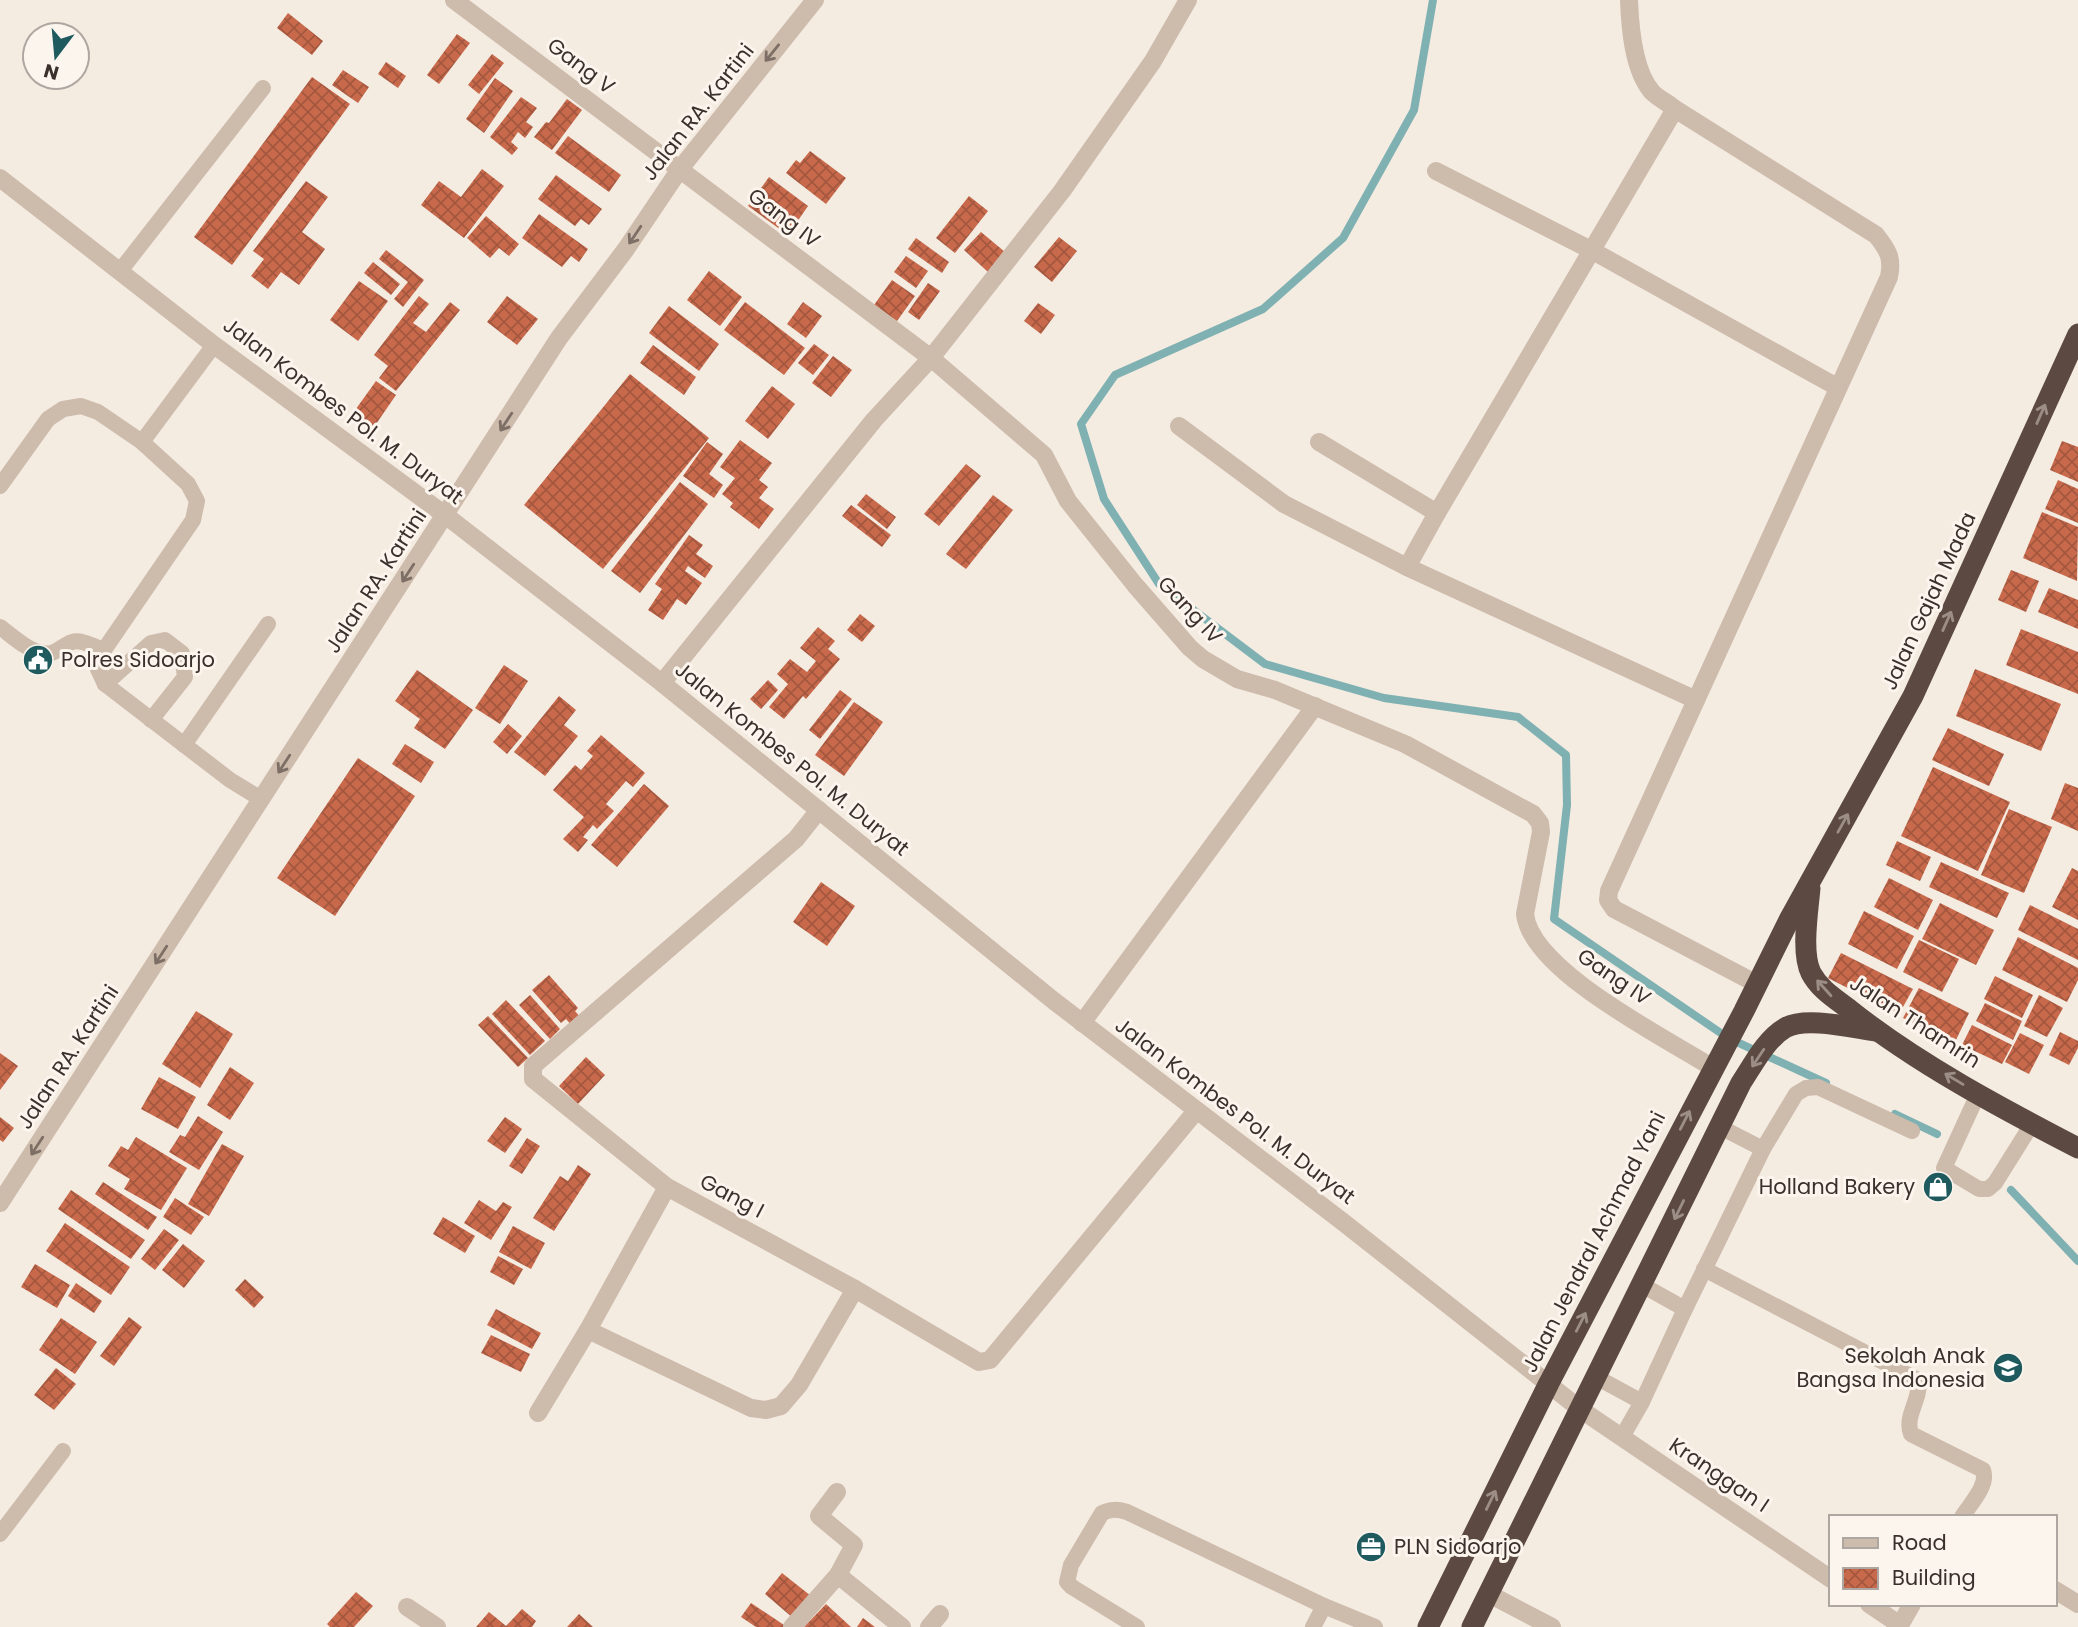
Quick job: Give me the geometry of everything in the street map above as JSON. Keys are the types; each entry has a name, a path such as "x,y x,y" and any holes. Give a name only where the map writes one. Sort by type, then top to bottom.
{"highway":[{"name":"Jalan Gajah Mada","path":"1810,883 1913,696 2078,334"},
{"name":"Jalan Jendral Achmad Yani","path":"1428,1627 1549,1383 1810,883"},
{"name":"Jalan Thamrin","path":"1810,883 1807,946 1811,972 1827,994 1876,1031 1978,1094 2078,1148"},
{"path":"1472,1627 1741,1083 1768,1043 1784,1028 1800,1023 1876,1031"}],"street":[{"name":"Gang V","path":"454,0 680,169"},
{"name":"Jalan RA. Kartini","path":"0,1203 559,338 626,249 680,169 815,0"},
{"path":"662,683 874,420 931,358 1062,191 1153,61 1188,0"},
{"path":"1629,0 1630,26 1637,61 1651,91 1675,109 1876,236 1888,250 1892,264 1889,277 1651,801 1626,850 1608,900 1614,909 1757,984"},
{"path":"1407,567 1675,109"},
{"name":"Gang IV","path":"680,169 931,358 1044,455 1069,501 1135,585 1190,648 1219,670 1237,679 1275,690 1405,744 1534,814 1540,823 1541,832 1525,914 1526,924 1531,932 1554,963 1581,987 1713,1068"},
{"path":"1436,171 1591,250 1837,387"},
{"name":"Jalan Kombes Pol. M. Duryat","path":"0,178 214,345 445,516 662,683 1083,1023 1343,1222 1580,1409"},
{"path":"1179,426 1284,504 1407,567 1696,699"},
{"path":"1320,442 1437,513"},
{"path":"1083,1023 1315,706"},
{"name":"Gang I","path":"820,810 796,839 533,1066 533,1079 667,1187 855,1289 979,1362 990,1360 1196,1111"},
{"path":"538,1413 588,1330 667,1187"},
{"path":"588,1330 751,1408 766,1410 781,1406 799,1385 855,1289"},
{"name":"Kranggan I","path":"1580,1409 1829,1578"},
{"path":"792,1627 838,1575 859,1543 819,1517 837,1492"},
{"path":"838,1575 902,1627"},
{"path":"2057,1591 2078,1604"},
{"path":"1489,1594 1552,1627"},
{"path":"1872,1606 1900,1626 1911,1606"},
{"path":"407,1607 437,1627"}],"lane":[{"path":"120,271 263,88"},
{"path":"142,442 214,345"},
{"path":"0,485 48,419 63,409 81,406 98,412 142,442 188,484 197,501 193,520 104,650 98,669 105,684 230,780 261,799"},
{"path":"184,745 268,624"},
{"path":"0,628 30,648 43,653 54,652 79,641 104,650"},
{"path":"105,684 151,643 165,640 182,653 185,677 151,720"},
{"path":"1622,1437 1642,1402 1763,1149 1796,1094 1806,1088 1818,1087 1912,1131"},
{"path":"1978,1094 1944,1168 1979,1189 1988,1189 1996,1183 2032,1124"},
{"path":"1720,1127 1763,1149"},
{"path":"1704,1269 1918,1380 1919,1394 1909,1420 1911,1434 1983,1470 1983,1485 1963,1515"},
{"path":"1642,1285 1685,1310"},
{"path":"1596,1377 1642,1402"},
{"path":"0,1534 63,1451"},
{"path":"1137,1627 1067,1582 1071,1565 1102,1513 1110,1510 1127,1512 1324,1606 1375,1627"},
{"path":"1313,1627 1324,1606"}],"building":[{"path":"288,13 323,41 312,55 277,28"},
{"path":"457,34 470,43 439,84 427,75"},
{"path":"492,54 504,63 479,94 468,85"},
{"path":"386,62 406,76 398,88 378,74"},
{"path":"343,70 369,87 358,103 332,85"},
{"path":"312,77 350,104 232,265 194,237"},
{"path":"495,78 513,91 484,133 466,119"},
{"path":"521,97 537,108 526,122 533,127 525,138 518,132 511,142 518,148 512,155 490,137"},
{"path":"567,99 582,110 552,150 534,137 546,122 549,123"},
{"path":"568,136 621,175 609,192 555,153"},
{"path":"810,151 846,178 826,204 786,173 796,160 800,163"},
{"path":"482,169 504,186 464,238 421,205 439,181 461,197"},
{"path":"556,175 602,209 589,225 581,219 575,226 538,199"},
{"path":"769,177 808,206 788,235 748,206"},
{"path":"306,181 328,197 302,232 325,249 299,285 281,272 268,289 251,276 264,259 253,251"},
{"path":"969,196 988,211 955,253 936,238"},
{"path":"539,214 588,249 579,262 571,256 562,267 522,238"},
{"path":"486,216 519,244 509,256 499,248 490,258 467,238"},
{"path":"981,232 1005,252 988,272 964,250"},
{"path":"1059,237 1077,251 1052,282 1034,267"},
{"path":"916,238 949,262 942,273 908,249"},
{"path":"386,250 424,280 403,307 394,299 408,282 379,259"},
{"path":"906,256 928,271 916,288 894,272"},
{"path":"373,262 400,284 391,295 364,273"},
{"path":"709,271 742,297 720,326 687,300"},
{"path":"892,280 915,296 897,321 874,305"},
{"path":"359,281 388,301 358,341 330,320"},
{"path":"928,283 940,291 919,320 908,312"},
{"path":"419,296 429,304 413,323 426,332 450,302 460,310 396,391 379,378 388,366 374,355"},
{"path":"507,296 538,319 517,345 487,322"},
{"path":"745,302 805,348 784,375 724,330"},
{"path":"803,302 822,316 806,338 787,324"},
{"path":"1038,303 1055,315 1041,334 1024,321"},
{"path":"669,306 719,344 699,371 649,333"},
{"path":"814,344 829,355 813,375 798,363"},
{"path":"653,345 696,377 684,395 640,363"},
{"path":"833,356 852,370 831,397 812,383"},
{"path":"630,374 709,438 603,569 524,505"},
{"path":"376,381 396,395 374,427 353,413"},
{"path":"772,386 795,404 768,439 745,421"},
{"path":"740,440 772,463 759,480 768,487 759,498 774,509 759,529 730,507 733,503 722,494 735,478 720,467"},
{"path":"2062,441 2078,447 2078,482 2050,470"},
{"path":"707,442 723,454 709,474 723,485 714,498 683,476"},
{"path":"966,464 981,476 939,526 924,514"},
{"path":"2058,480 2078,489 2078,523 2045,509"},
{"path":"680,482 708,504 640,593 611,571"},
{"path":"866,494 896,517 887,529 857,505"},
{"path":"993,495 1013,510 966,569 946,554"},
{"path":"851,505 891,535 882,547 842,516"},
{"path":"2042,512 2078,527 2077,581 2023,558"},
{"path":"689,535 703,545 696,554 713,566 705,578 688,566 685,571 702,583 686,605 677,599 663,620 648,610 662,589 655,584"},
{"path":"2011,570 2039,581 2026,612 1998,600"},
{"path":"2049,588 2078,600 2078,629 2038,612"},
{"path":"860,614 875,626 862,642 847,630"},
{"path":"818,627 835,641 828,649 840,659 806,699 803,696 784,719 769,707 788,684 777,674 790,659 807,672 816,661 800,648"},
{"path":"2021,629 2078,652 2078,694 2006,665"},
{"path":"504,665 528,681 500,724 475,708"},
{"path":"1975,669 2061,704 2041,751 1956,716"},
{"path":"417,670 473,710 445,749 414,728 420,719 395,701"},
{"path":"768,680 778,690 761,709 750,699"},
{"path":"840,690 852,699 820,739 809,730"},
{"path":"559,696 576,710 564,725 578,736 545,776 514,752"},
{"path":"854,702 883,722 844,776 815,755"},
{"path":"508,724 522,736 507,754 493,742"},
{"path":"1948,728 2004,754 1989,786 1932,760"},
{"path":"601,735 645,773 633,787 626,781 606,804 614,811 597,829 593,825 583,837 588,840 578,852 563,839 584,817 553,790 575,765 581,770 593,756 587,751"},
{"path":"405,744 434,762 421,783 392,764"},
{"path":"358,758 415,796 335,916 277,878"},
{"path":"1933,767 2010,802 1978,871 1901,836"},
{"path":"2065,783 2078,788 2078,831 2051,819"},
{"path":"644,784 669,806 617,867 591,845"},
{"path":"2009,809 2052,827 2024,893 1981,875"},
{"path":"1897,841 1931,857 1920,881 1886,865"},
{"path":"1941,862 2009,893 1997,918 1929,887"},
{"path":"2072,868 2078,871 2078,920 2052,907"},
{"path":"1889,878 1933,900 1918,930 1874,907"},
{"path":"821,882 855,906 827,946 793,922"},
{"path":"1940,903 1994,930 1976,965 1922,939"},
{"path":"2030,905 2078,929 2078,960 2018,930"},
{"path":"1864,911 1914,936 1897,969 1848,944"},
{"path":"2018,937 2078,968 2078,980 2067,1002 2002,970"},
{"path":"1919,940 1959,959 1942,992 1903,972"},
{"path":"1841,953 1913,989 1899,1014 1828,978"},
{"path":"549,975 578,1008 575,1011 581,1018 572,1026 566,1019 561,1023 532,990"},
{"path":"1995,976 2033,995 2022,1018 1984,999"},
{"path":"1919,988 1969,1013 1954,1044 1903,1018"},
{"path":"530,995 560,1029 550,1039 519,1005"},
{"path":"2039,995 2063,1008 2047,1037 2024,1026"},
{"path":"506,1000 545,1041 530,1055 492,1014"},
{"path":"1985,1003 2022,1021 2013,1040 1976,1021"},
{"path":"196,1011 233,1034 200,1088 162,1064"},
{"path":"488,1016 528,1058 518,1067 478,1025"},
{"path":"1972,1025 2012,1045 2002,1064 1962,1045"},
{"path":"2060,1032 2078,1041 2078,1048 2069,1065 2049,1055"},
{"path":"2020,1033 2044,1045 2029,1074 2005,1062"},
{"path":"0,1053 18,1066 0,1090"},
{"path":"586,1057 605,1075 578,1104 559,1086"},
{"path":"230,1067 254,1083 230,1120 207,1105"},
{"path":"159,1077 196,1097 178,1129 141,1109"},
{"path":"198,1116 223,1132 199,1170 169,1152 180,1135 185,1137"},
{"path":"0,1117 14,1128 3,1142 0,1140"},
{"path":"505,1117 522,1129 505,1153 487,1141"},
{"path":"136,1137 187,1168 161,1210 124,1189 130,1179 108,1166 121,1146 128,1150"},
{"path":"527,1138 540,1146 522,1174 509,1166"},
{"path":"222,1144 244,1156 209,1216 188,1204"},
{"path":"578,1165 591,1174 554,1231 533,1218 560,1176 568,1181"},
{"path":"103,1182 157,1217 148,1230 95,1194"},
{"path":"71,1190 145,1240 131,1259 58,1209"},
{"path":"175,1198 204,1217 191,1235 163,1217"},
{"path":"479,1200 496,1211 503,1202 512,1207 491,1240 464,1223"},
{"path":"443,1217 475,1236 465,1253 433,1234"},
{"path":"65,1223 130,1267 111,1295 46,1251"},
{"path":"513,1226 545,1243 531,1269 499,1252"},
{"path":"164,1229 179,1240 155,1270 141,1259"},
{"path":"183,1244 205,1261 184,1288 162,1270"},
{"path":"498,1256 523,1269 514,1285 490,1272"},
{"path":"35,1264 70,1285 57,1308 21,1287"},
{"path":"245,1279 264,1297 254,1308 235,1290"},
{"path":"76,1283 102,1301 94,1313 68,1296"},
{"path":"496,1309 541,1333 532,1349 487,1325"},
{"path":"129,1317 142,1327 114,1366 100,1356"},
{"path":"61,1318 97,1342 75,1374 39,1350"},
{"path":"491,1335 530,1354 521,1372 481,1353"},
{"path":"56,1368 76,1384 54,1410 34,1395"},
{"path":"782,1573 811,1596 793,1618 765,1594"},
{"path":"356,1592 373,1606 354,1627 330,1627 327,1624"},
{"path":"751,1603 784,1625 783,1627 756,1627 741,1617"},
{"path":"826,1604 851,1627 804,1627"},
{"path":"522,1609 536,1621 532,1627 476,1627 489,1612 506,1626"},
{"path":"579,1614 593,1627 567,1627"},
{"path":"863,1618 875,1627 857,1627"}],"waterway":[{"path":"1433,0 1414,110 1343,238 1263,309 1115,375 1081,424 1104,499 1159,584 1265,664 1384,698 1518,717 1566,755 1567,805 1554,919 1728,1038 1826,1083"},
{"path":"1895,1114 1937,1134"},
{"path":"2011,1190 2078,1261"}],"place":[{"name":"Polres Sidoarjo","path":"38,660"},
{"name":"Holland Bakery","path":"1938,1187"},
{"name":"Sekolah Anak Bangsa Indonesia","path":"2008,1368"},
{"name":"PLN Sidoarjo","path":"1371,1547"}]}
